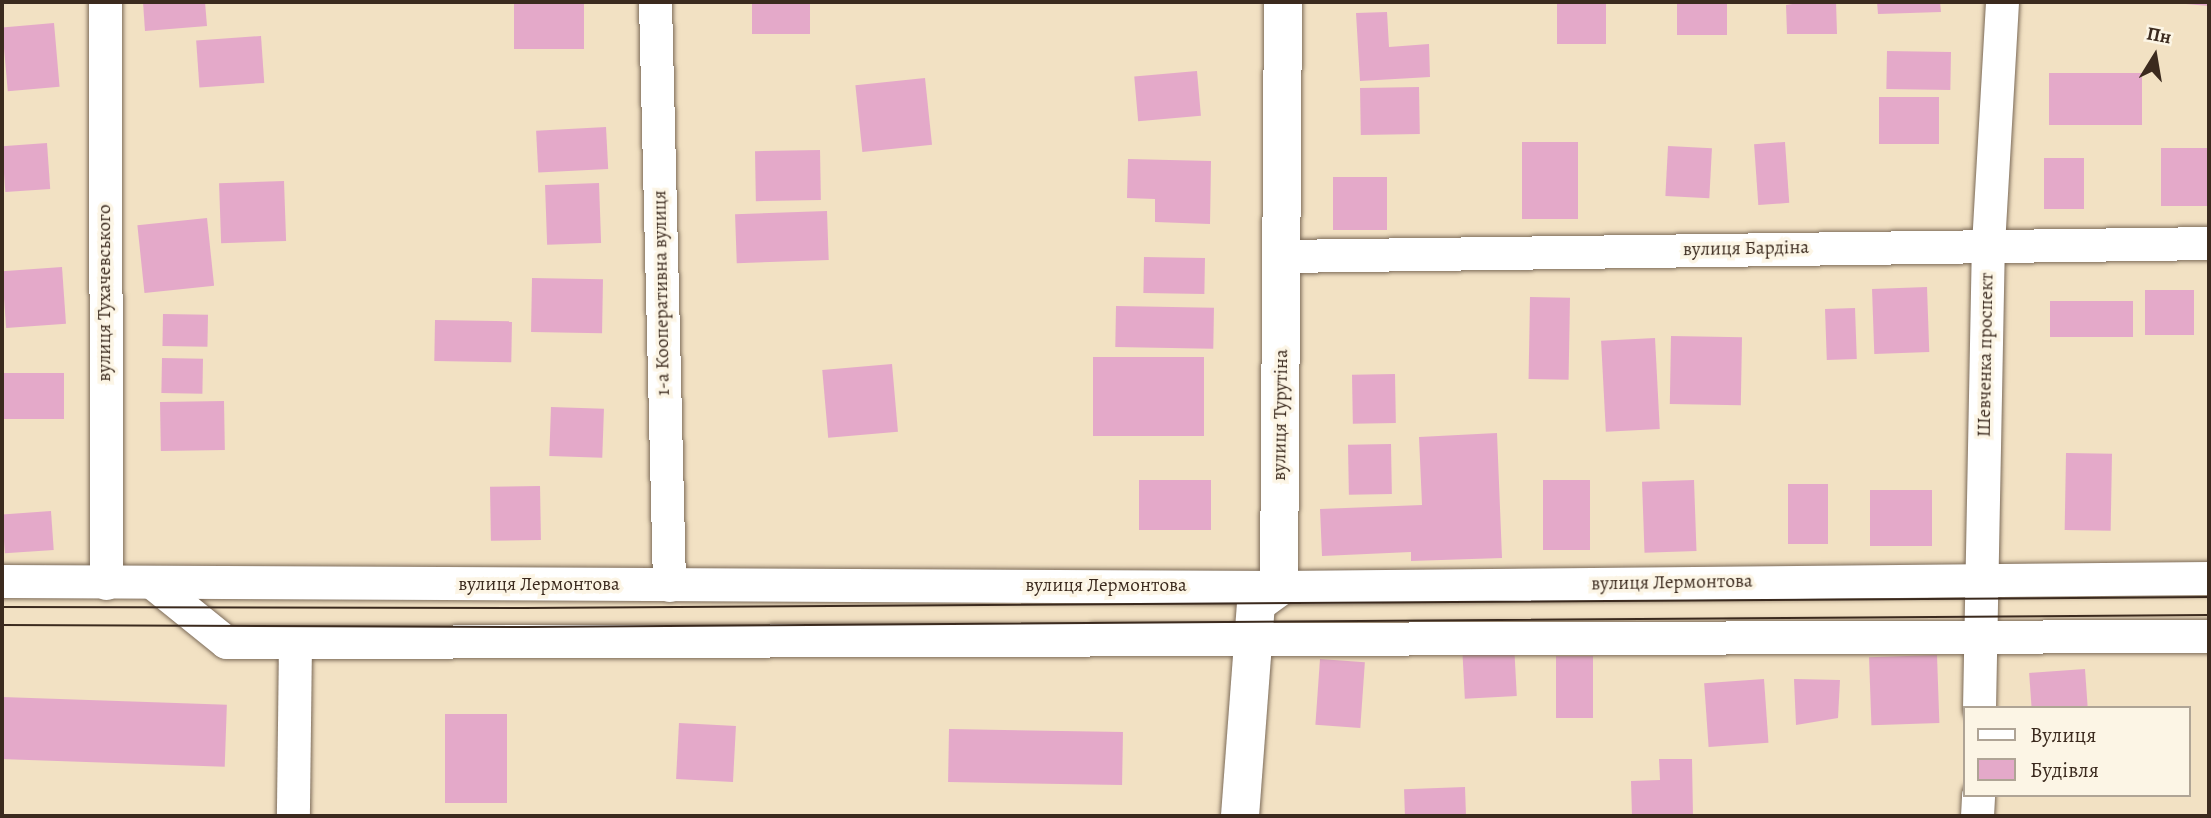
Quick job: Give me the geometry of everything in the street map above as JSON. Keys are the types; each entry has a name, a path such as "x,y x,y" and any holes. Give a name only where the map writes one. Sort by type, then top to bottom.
{"street":[{"name":"вулиця Тухачевського","path":"105,2 106,583"},
{"name":"1-а Кооперативна вулиця","path":"655,2 669,585"},
{"name":"вулиця Турутіна","path":"1279,586 1283,2"},
{"name":"Шевченка проспект","path":"1979,706 1988,245 2002,2"},
{"name":"вулиця Бардіна","path":"1282,256 2209,243"},
{"name":"вулиця Лермонтова","path":"2,581 154,584 1279,586 2209,578"},
{"path":"154,584 226,642 2209,636"},
{"path":"1240,816 1256,604 1279,586"},
{"path":"293,816 295,642"},
{"path":"1978,797 1978,816"}],"building":[{"path":"143,2 205,2 207,26 145,31"},
{"path":"514,2 584,2 584,49 514,49"},
{"path":"752,2 810,2 810,34 752,34"},
{"path":"1557,2 1606,2 1606,44 1557,44"},
{"path":"1677,2 1727,2 1727,35 1677,35"},
{"path":"1836,2 1837,34 1787,34 1786,5"},
{"path":"1877,2 1940,2 1941,12 1878,14"},
{"path":"2209,2 2209,6 2186,4"},
{"path":"1387,12 1389,47 1429,44 1430,77 1360,81 1356,13"},
{"path":"54,23 60,87 8,91 2,28"},
{"path":"261,36 264,83 199,87 196,41"},
{"path":"1887,51 1951,52 1950,90 1886,89"},
{"path":"1197,71 1201,116 1138,121 1134,76"},
{"path":"2049,73 2142,73 2142,125 2049,125"},
{"path":"925,78 932,145 862,152 855,85"},
{"path":"1419,87 1420,134 1361,135 1360,88"},
{"path":"1879,97 1939,97 1939,144 1879,144"},
{"path":"606,127 608,169 538,173 536,131"},
{"path":"1522,142 1578,142 1578,219 1522,219"},
{"path":"1785,142 1789,203 1758,205 1754,144"},
{"path":"47,143 50,189 5,192 2,146"},
{"path":"1668,146 1712,148 1709,198 1665,196"},
{"path":"2161,148 2209,148 2209,206 2161,206"},
{"path":"820,150 821,200 756,201 755,151"},
{"path":"2044,158 2084,158 2084,209 2044,209"},
{"path":"1128,159 1211,161 1210,224 1155,222 1155,199 1127,198"},
{"path":"1333,177 1387,177 1387,230 1333,230"},
{"path":"284,181 286,241 221,243 219,183"},
{"path":"599,183 601,243 547,245 545,185"},
{"path":"827,211 829,260 737,263 735,214"},
{"path":"207,218 214,286 144,293 137,225"},
{"path":"1144,257 1205,258 1204,294 1143,293"},
{"path":"62,267 66,324 6,328 2,271"},
{"path":"532,278 603,279 602,333 531,332"},
{"path":"1927,287 1929,352 1874,354 1872,289"},
{"path":"2145,290 2194,290 2194,335 2145,335"},
{"path":"1530,297 1570,298 1569,380 1529,379"},
{"path":"2050,301 2133,301 2133,337 2050,337"},
{"path":"1116,306 1214,308 1213,349 1115,347"},
{"path":"1855,308 1857,359 1827,360 1825,309"},
{"path":"163,314 208,315 207,347 162,346"},
{"path":"435,320 512,321 511,362 434,361"},
{"path":"1671,336 1742,337 1741,405 1670,404"},
{"path":"1655,338 1660,429 1606,432 1601,341"},
{"path":"1093,357 1204,357 1204,436 1093,436"},
{"path":"162,358 203,359 202,394 161,393"},
{"path":"892,364 898,432 828,438 822,370"},
{"path":"3,373 64,373 64,419 3,419"},
{"path":"1395,374 1396,423 1353,424 1352,375"},
{"path":"224,401 225,450 161,451 160,402"},
{"path":"551,407 604,409 602,458 549,456"},
{"path":"1497,433 1502,558 1411,561 1411,552 1322,556 1320,509 1422,505 1419,437"},
{"path":"1391,444 1392,494 1349,495 1348,445"},
{"path":"2066,453 2112,454 2111,531 2065,530"},
{"path":"1139,480 1211,480 1211,530 1139,530"},
{"path":"1543,480 1590,480 1590,550 1543,550"},
{"path":"1694,480 1696,551 1645,553 1642,482"},
{"path":"1788,484 1828,484 1828,544 1788,544"},
{"path":"540,486 541,540 491,541 490,487"},
{"path":"1870,490 1932,490 1932,546 1870,546"},
{"path":"51,511 54,550 5,553 2,514"},
{"path":"1514,643 1517,696 1465,699 1462,646"},
{"path":"1937,655 1939,723 1871,725 1869,657"},
{"path":"1556,656 1593,656 1593,718 1556,718"},
{"path":"1320,659 1365,662 1360,728 1315,725"},
{"path":"2085,669 2088,706 2031,706 2029,673"},
{"path":"1764,679 1768,743 1709,747 1704,683"},
{"path":"1794,679 1840,680 1838,718 1796,725"},
{"path":"2,697 227,705 225,767 2,759"},
{"path":"445,714 507,714 507,803 445,803"},
{"path":"679,723 736,726 733,782 676,779"},
{"path":"949,729 1123,732 1122,785 948,782"},
{"path":"1659,759 1692,759 1693,816 1632,816 1631,781 1660,780"},
{"path":"1465,787 1466,816 1405,816 1404,789"}],"tram line":[{"path":"2,607 524,608 2209,597"},
{"path":"2,625 525,627 2209,615"}]}
